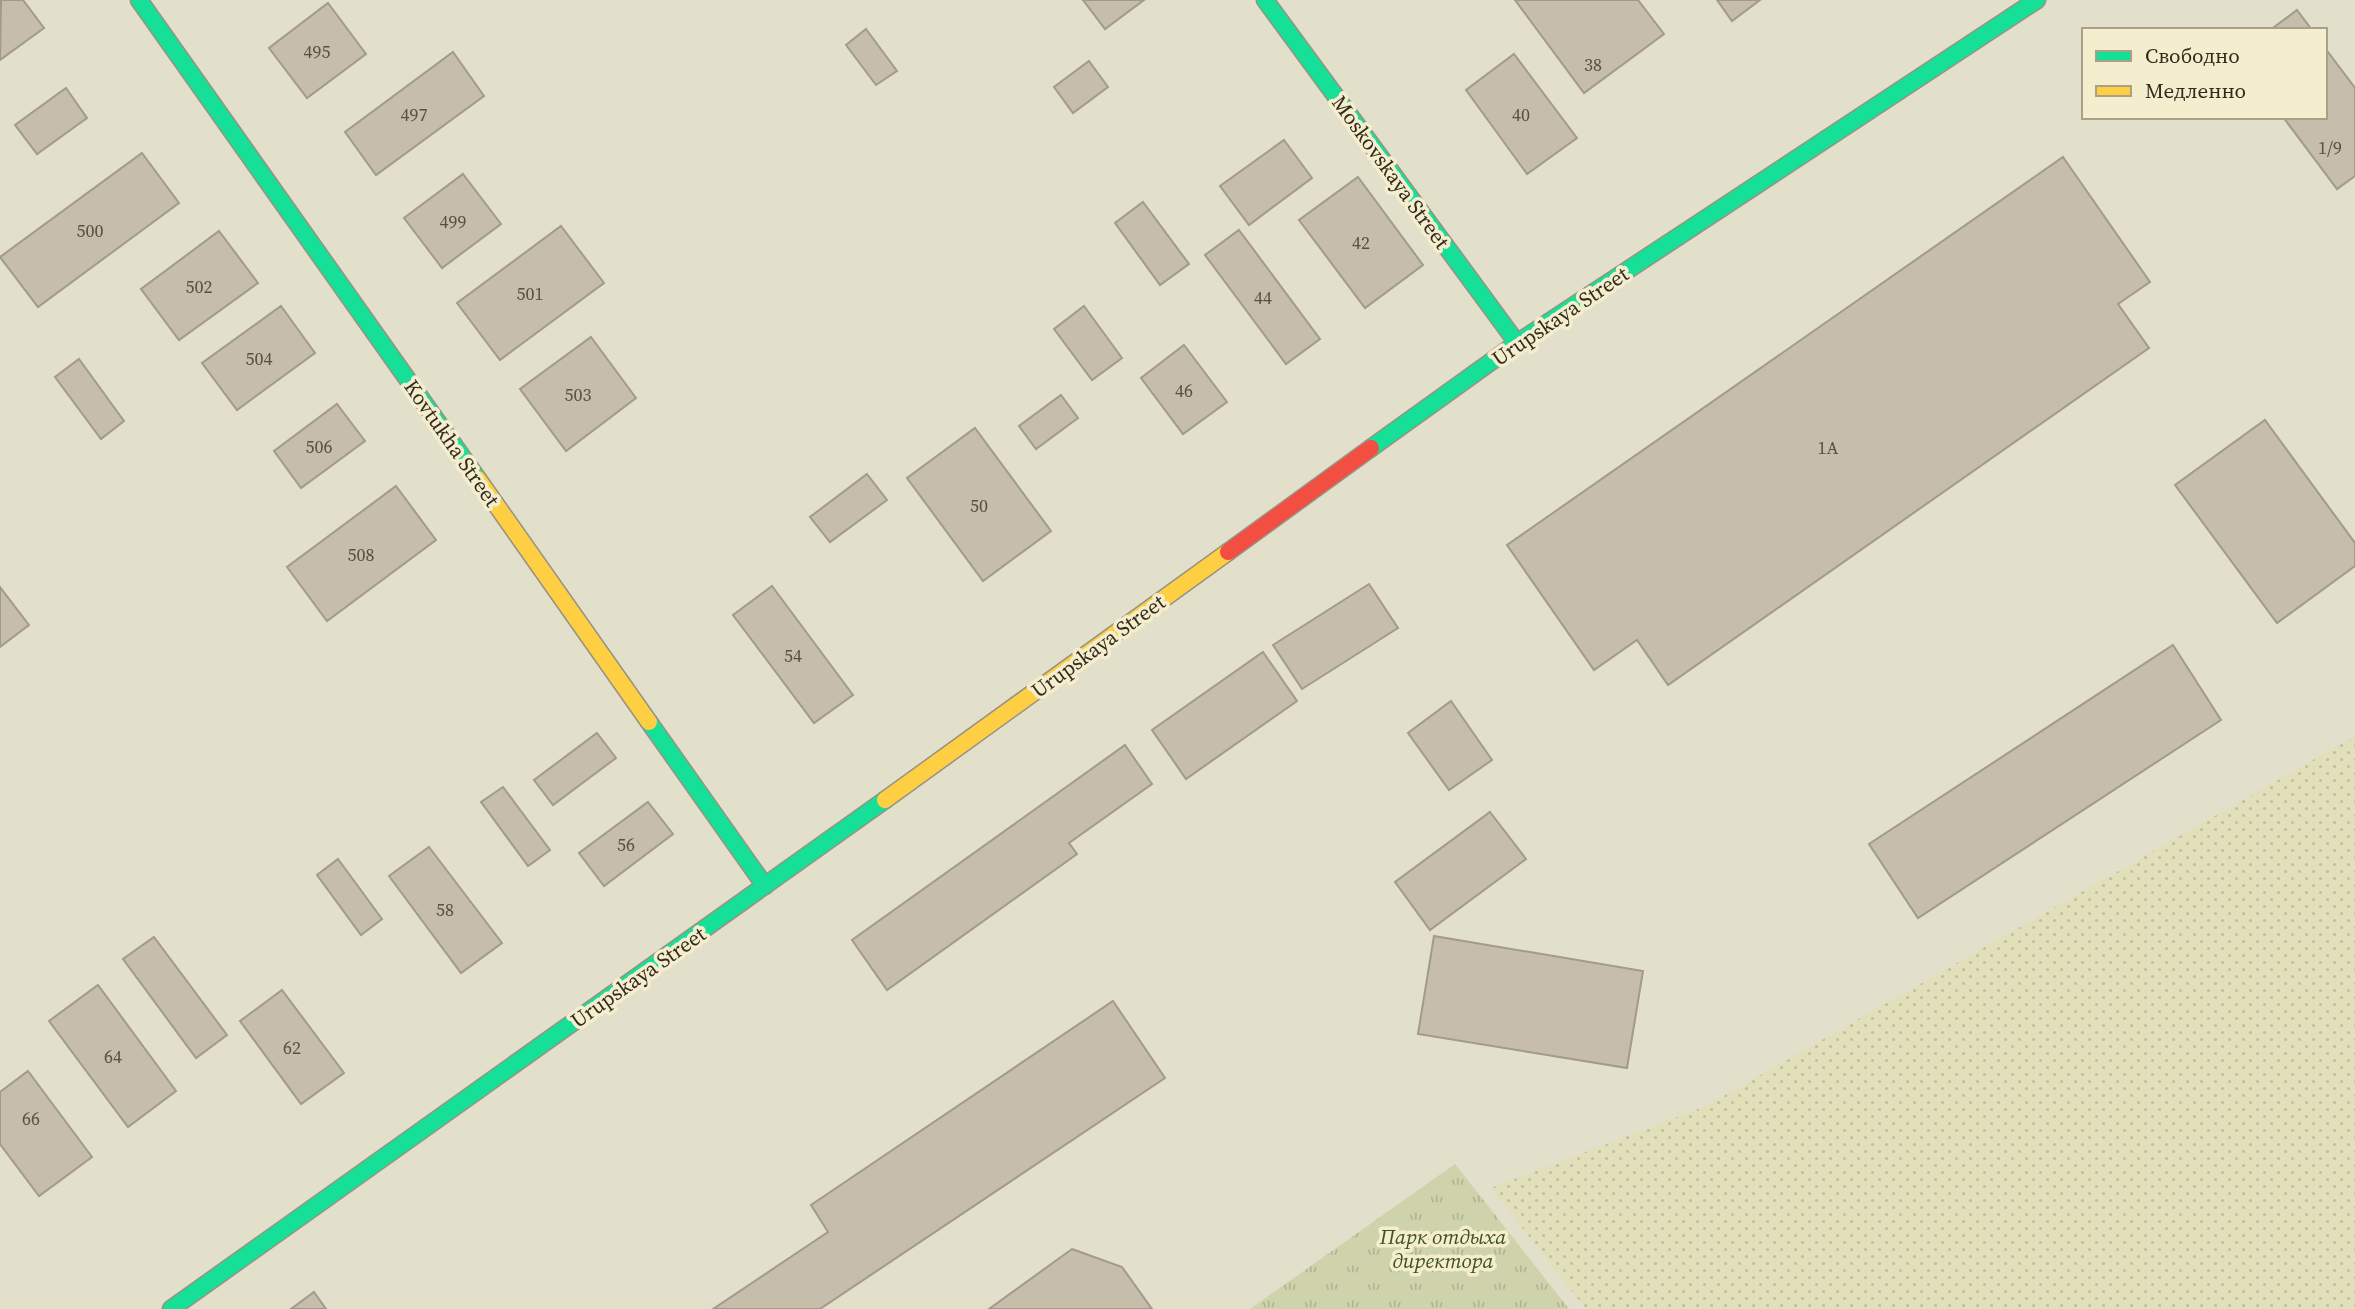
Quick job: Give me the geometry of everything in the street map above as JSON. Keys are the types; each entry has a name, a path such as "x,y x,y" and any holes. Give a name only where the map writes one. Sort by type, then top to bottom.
{"street":[{"name":"Kovtukha Street","path":"139,0 765,886"},
{"name":"Moskovskaya Street","path":"1265,0 1517,343"},
{"name":"Urupskaya Street","path":"171,1309 765,886 1517,343 2037,0"}],"shaded area":[{"path":"2355,736 2355,1309 1586,1309 1491,1188 1706,1106"}],"green space":[{"name":"Парк отдыха директора","path":"1455,1164 1569,1309 1250,1309"}],"building":[{"path":"1,0 23,0 44,28 0,60"},
{"path":"1083,0 1144,0 1105,29"},
{"path":"1515,0 1638,0 1664,34 1584,93"},
{"path":"1717,0 1760,0 1732,21"},
{"path":"328,3 366,54 307,98 269,48"},
{"path":"2297,10 2310,28 2273,28"},
{"path":"866,29 897,71 876,85 846,45"},
{"path":"2327,51 2355,88 2355,176 2337,189 2284,119 2327,119"},
{"path":"453,52 484,96 376,175 345,132"},
{"path":"1514,54 1577,138 1527,174 1466,90"},
{"path":"1089,61 1108,87 1073,113 1054,87"},
{"path":"66,88 87,118 37,154 15,125"},
{"path":"1284,140 1312,178 1249,225 1220,186"},
{"path":"142,153 179,203 38,307 0,257"},
{"path":"2063,157 2150,282 2118,304 2149,348 1668,685 1637,640 1594,670 1507,545"},
{"path":"463,174 501,224 442,268 404,218"},
{"path":"1358,177 1423,265 1365,308 1299,220"},
{"path":"1143,202 1189,264 1160,285 1115,223"},
{"path":"561,226 604,283 500,360 457,303"},
{"path":"1239,230 1320,339 1286,364 1205,255"},
{"path":"219,231 258,283 179,340 141,289"},
{"path":"281,306 315,353 237,410 202,363"},
{"path":"1084,306 1122,358 1092,380 1054,329"},
{"path":"591,337 636,398 566,451 520,389"},
{"path":"1184,345 1227,402 1183,434 1141,378"},
{"path":"79,359 124,421 101,439 55,377"},
{"path":"1061,395 1078,418 1036,449 1019,426"},
{"path":"337,404 365,441 301,488 274,451"},
{"path":"2265,420 2355,543 2355,566 2277,623 2175,485"},
{"path":"975,428 1051,531 983,581 907,478"},
{"path":"867,474 887,500 830,542 810,517"},
{"path":"396,486 436,540 327,621 287,567"},
{"path":"1369,584 1398,628 1302,689 1273,645"},
{"path":"772,586 853,695 814,723 733,615"},
{"path":"0,587 29,625 0,647"},
{"path":"2173,645 2221,720 1918,918 1869,844"},
{"path":"1263,652 1297,701 1186,779 1152,730"},
{"path":"1451,701 1492,760 1449,790 1408,733"},
{"path":"597,733 616,758 553,805 534,780"},
{"path":"1125,745 1152,784 1069,843 1077,854 887,990 852,940"},
{"path":"503,787 550,850 528,866 481,802"},
{"path":"648,802 673,834 604,886 579,853"},
{"path":"1490,812 1526,859 1430,930 1395,882"},
{"path":"429,847 502,943 461,973 389,876"},
{"path":"338,859 382,919 361,935 317,875"},
{"path":"1434,936 1643,971 1627,1068 1418,1034"},
{"path":"154,937 227,1035 196,1058 123,959"},
{"path":"98,985 176,1091 128,1127 49,1021"},
{"path":"282,990 344,1073 301,1104 240,1021"},
{"path":"1113,1001 1165,1078 820,1309 713,1309 828,1232 811,1205"},
{"path":"28,1071 92,1157 39,1196 0,1144 0,1092"},
{"path":"1072,1249 1122,1267 1152,1309 989,1309"},
{"path":"314,1292 326,1309 291,1309"}],"traffic: fast":[{"path":"139,0 478,479"},
{"path":"1265,0 1517,343"},
{"path":"1371,448 1517,343 2037,0"},
{"path":"649,722 765,886"},
{"path":"171,1309 885,800"}],"traffic: slow":[{"path":"478,479 649,722"},
{"path":"885,800 1228,552"}],"traffic: jam":[{"path":"1228,552 1371,448"}]}
